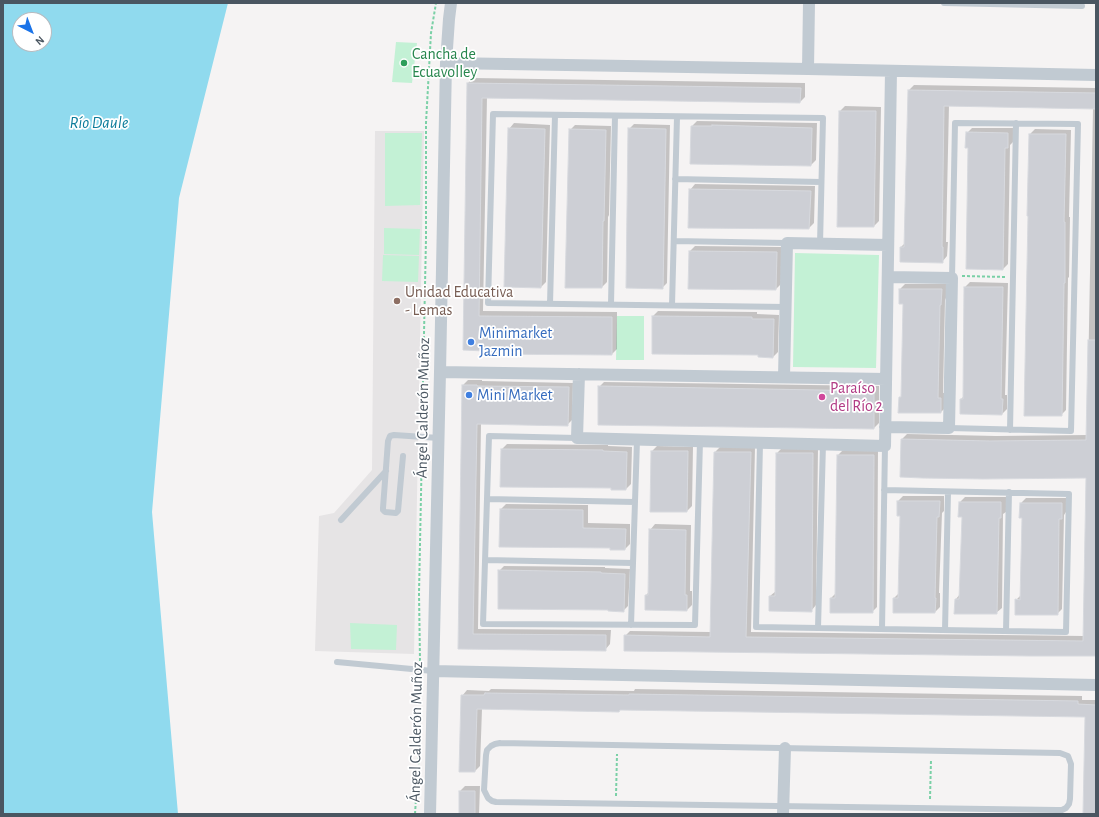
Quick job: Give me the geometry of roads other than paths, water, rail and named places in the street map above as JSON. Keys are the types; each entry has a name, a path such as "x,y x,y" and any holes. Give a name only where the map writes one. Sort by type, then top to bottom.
{"street":[{"name":"Ángel Calderón Muñoz","path":"430,814 426,670 439,438 446,63 451,3"},
{"path":"808,69 809,3"},
{"path":"446,63 1096,75"},
{"path":"579,374 577,438 885,446 891,71"},
{"path":"784,378 787,243 888,245"},
{"path":"885,427 949,428 952,277 888,277"},
{"path":"440,372 886,379"},
{"path":"426,670 1096,685"},
{"path":"784,810 785,748"}],"lane":[{"path":"944,3 1060,4 1082,6"},
{"path":"786,307 488,303 493,114 823,118 820,244"},
{"path":"550,304 555,115"},
{"path":"611,304 615,116"},
{"path":"672,305 677,117"},
{"path":"949,428 1071,431 1078,124 955,123 952,277"},
{"path":"1010,430 1016,123"},
{"path":"675,179 822,182"},
{"path":"674,241 787,243"},
{"path":"403,456 398,512 385,512 383,510 388,441 390,436 439,438"},
{"path":"577,438 489,436 483,624 695,625 700,441"},
{"path":"631,625 637,440"},
{"path":"760,443 756,627 1066,632 1069,494 884,490"},
{"path":"818,628 823,444"},
{"path":"882,629 885,446"},
{"path":"341,520 386,471"},
{"path":"945,630 948,492"},
{"path":"1006,631 1009,492"},
{"path":"487,499 635,502"},
{"path":"485,560 633,563"},
{"path":"337,662 426,670"},
{"path":"500,742 785,748 1060,753 1068,756 1071,764 1069,804 1062,810 784,810 616,804 496,802 488,798 484,790 487,750 491,746 500,742"}],"water":[{"name":"Río Daule","path":"3,3 228,3 179,198 152,512 178,814 3,814"}],"place":[{"name":"Cancha de Ecuavolley","path":"404,63"},
{"name":"Unidad Educativa - Lemas","path":"397,301"},
{"name":"Minimarket Jazmin","path":"471,342"},
{"name":"Mini Market","path":"469,395"},
{"name":"Paraíso del Río 2","path":"822,397"}]}
